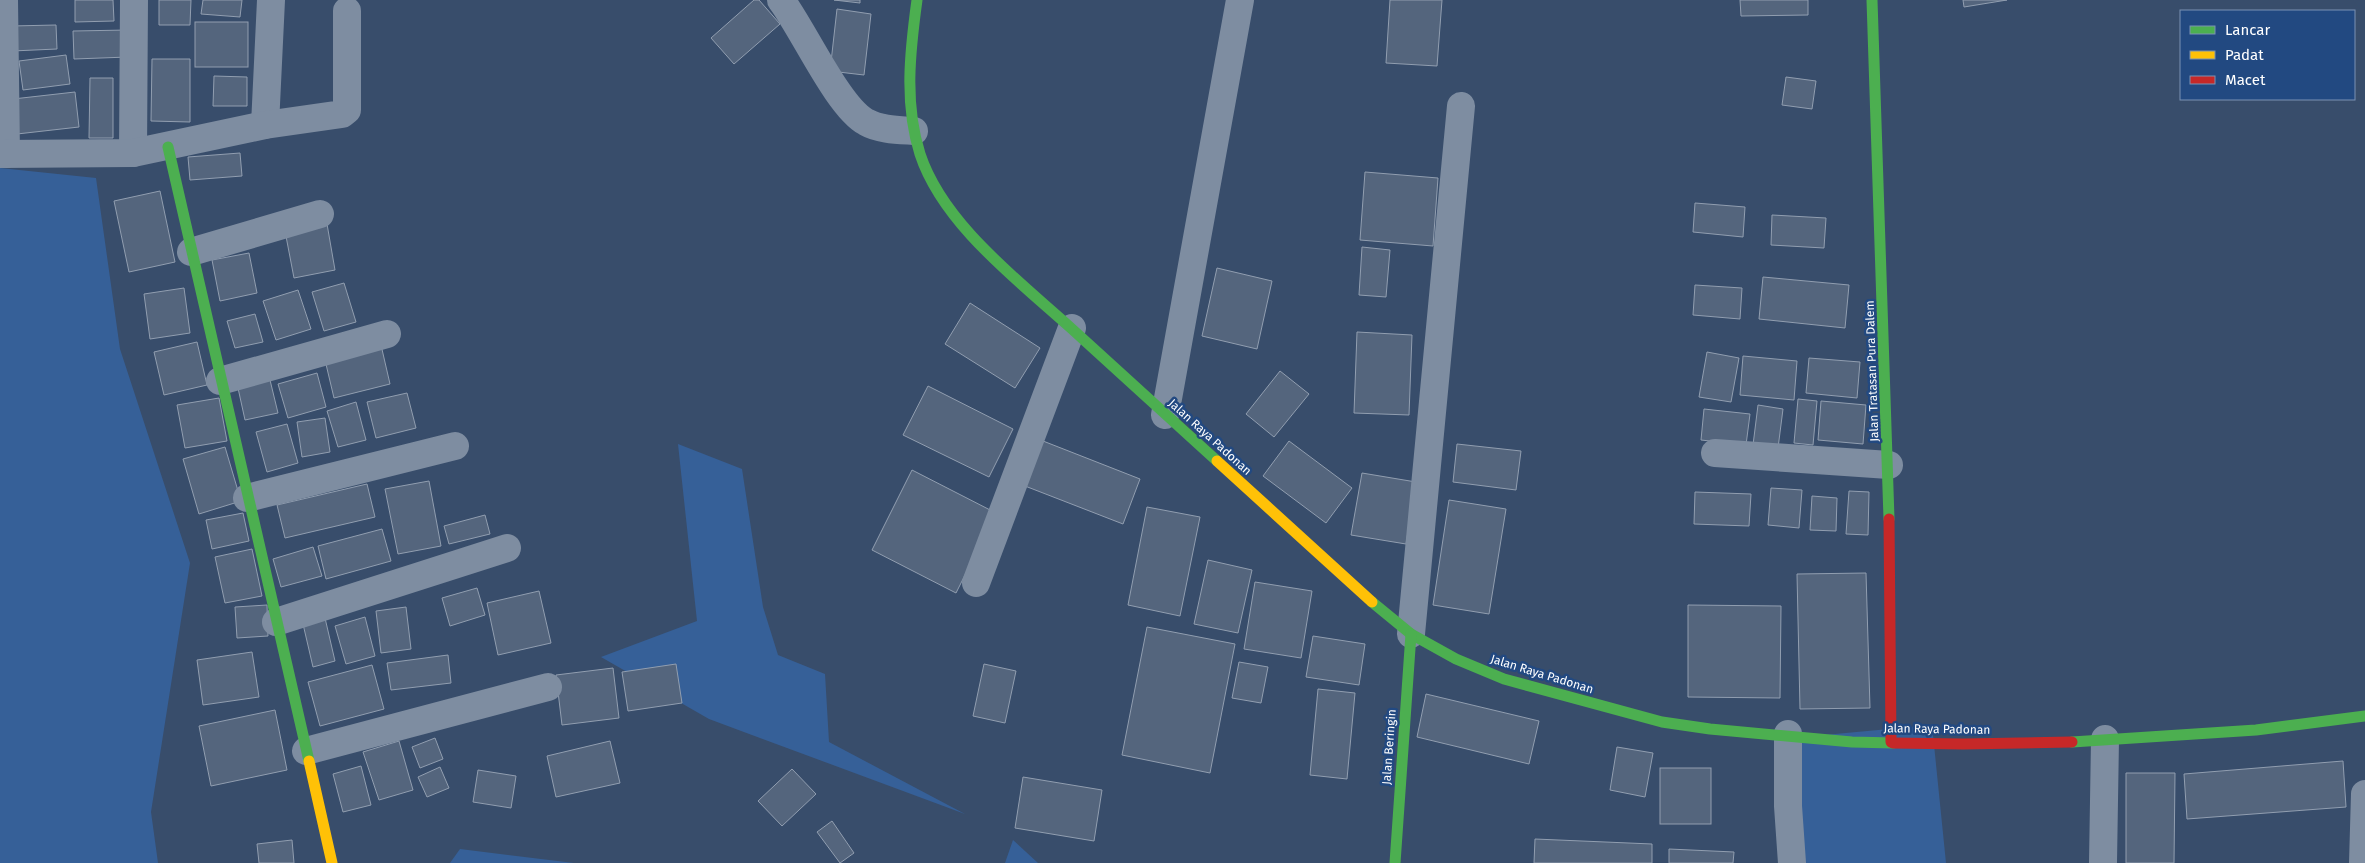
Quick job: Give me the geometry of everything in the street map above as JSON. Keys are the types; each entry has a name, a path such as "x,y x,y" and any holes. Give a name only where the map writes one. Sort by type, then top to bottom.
{"main road":[{"name":"Jalan Raya Padonan","path":"917,0 912,36 909,84 914,131 928,175 956,217 1002,266 1367,598 1411,634 1456,659 1504,679 1611,710 1662,722 1852,742 1972,744 2105,739 2256,730 2365,716"},
{"name":"Jalan Tratasan Pura Dalem","path":"1872,0 1889,465 1891,742"},
{"path":"168,147 220,381 332,863"},
{"name":"Jalan Beringin","path":"1395,863 1411,634"}],"street":[{"path":"4,0 3,154 133,153 265,125 342,114 346,110 346,11"},
{"path":"133,153 134,0"},
{"path":"265,125 271,0"},
{"path":"781,0 794,17 843,101 865,122 888,129 914,131"},
{"path":"1165,415 1240,0"},
{"path":"1411,634 1461,106"},
{"path":"191,252 320,214"},
{"path":"976,582 1072,328"},
{"path":"220,381 387,334"},
{"path":"247,498 454,446"},
{"path":"1715,453 1889,465"},
{"path":"276,622 507,548"},
{"path":"306,751 548,687"},
{"path":"1788,734 1788,806 1792,863"},
{"path":"2103,863 2105,739"},
{"path":"2363,863 2365,794"}],"shaded area":[{"path":"0,168 96,178 120,349 190,563 151,812 158,863 0,863"},
{"path":"678,444 742,469 763,607 778,655 825,674 829,742 965,814 709,719 601,657 697,621"},
{"path":"1932,725 1946,863 1804,863 1792,738"},
{"path":"1013,840 1038,863 1005,863"},
{"path":"460,849 574,863 450,863"}],"building":[{"path":"75,0 113,0 114,21 75,22"},
{"path":"159,0 191,0 190,25 159,25"},
{"path":"203,0 242,0 240,17 201,14"},
{"path":"754,0 759,0 780,24 734,64 711,38"},
{"path":"834,0 860,0 860,3"},
{"path":"1390,0 1442,0 1437,66 1386,63"},
{"path":"1740,0 1808,0 1808,15 1741,16"},
{"path":"1963,0 2007,0 1964,7"},
{"path":"837,9 871,14 864,75 830,71"},
{"path":"195,22 248,22 248,67 195,67"},
{"path":"56,25 57,49 12,51 11,26"},
{"path":"128,30 128,57 74,59 73,31"},
{"path":"66,55 70,84 23,90 19,61"},
{"path":"152,59 190,59 190,122 151,121"},
{"path":"214,76 247,77 247,106 213,106"},
{"path":"1786,77 1816,81 1812,109 1782,105"},
{"path":"90,78 113,78 113,138 89,138"},
{"path":"75,92 79,127 17,134 13,99"},
{"path":"240,153 242,176 190,180 188,157"},
{"path":"1365,172 1438,178 1433,246 1360,240"},
{"path":"160,191 175,262 129,272 114,201"},
{"path":"1695,203 1745,207 1743,237 1693,232"},
{"path":"1772,215 1826,218 1824,248 1771,245"},
{"path":"327,224 335,270 294,278 285,231"},
{"path":"1362,247 1390,250 1386,297 1359,295"},
{"path":"249,253 257,293 220,301 212,260"},
{"path":"1217,268 1272,281 1257,349 1202,336"},
{"path":"1763,277 1849,285 1845,328 1759,319"},
{"path":"344,283 356,322 324,331 312,292"},
{"path":"1695,285 1742,288 1740,319 1693,315"},
{"path":"184,288 190,333 150,339 144,294"},
{"path":"298,290 311,329 276,340 263,301"},
{"path":"970,303 1040,348 1015,388 945,344"},
{"path":"255,314 263,342 235,348 227,321"},
{"path":"1357,332 1412,335 1409,415 1354,413"},
{"path":"197,342 207,385 164,395 154,352"},
{"path":"381,345 390,384 334,398 325,360"},
{"path":"1707,352 1739,358 1731,402 1699,397"},
{"path":"1743,356 1797,361 1794,400 1740,395"},
{"path":"1809,358 1860,362 1857,398 1806,393"},
{"path":"1280,371 1309,394 1274,437 1246,414"},
{"path":"317,373 326,407 288,418 278,384"},
{"path":"270,380 278,413 245,420 238,388"},
{"path":"928,386 1013,429 989,477 903,435"},
{"path":"407,393 416,428 376,438 367,402"},
{"path":"219,398 227,441 185,448 177,405"},
{"path":"1798,399 1817,401 1813,445 1794,443"},
{"path":"1821,401 1866,405 1863,444 1818,440"},
{"path":"356,402 366,440 338,447 327,411"},
{"path":"1758,405 1783,409 1778,448 1753,445"},
{"path":"1704,409 1750,414 1746,445 1701,440"},
{"path":"325,418 330,452 302,457 297,422"},
{"path":"287,424 298,463 267,472 256,432"},
{"path":"1043,441 1140,479 1123,524 1025,486"},
{"path":"1289,441 1352,488 1326,523 1263,476"},
{"path":"1457,444 1521,451 1516,490 1453,482"},
{"path":"225,447 241,501 199,514 183,459"},
{"path":"912,470 996,513 956,593 872,550"},
{"path":"1362,473 1416,482 1406,544 1351,535"},
{"path":"429,481 441,546 398,554 385,489"},
{"path":"367,484 375,517 285,538 277,505"},
{"path":"1771,488 1802,490 1799,528 1768,525"},
{"path":"1849,491 1869,492 1868,535 1846,534"},
{"path":"1695,492 1751,494 1749,526 1694,524"},
{"path":"1812,496 1837,498 1836,531 1810,530"},
{"path":"1449,500 1506,509 1489,614 1433,605"},
{"path":"1147,507 1200,517 1180,616 1128,605"},
{"path":"243,513 249,541 212,549 206,520"},
{"path":"485,515 490,534 449,544 444,526"},
{"path":"382,529 391,561 326,579 318,546"},
{"path":"313,547 322,576 281,587 273,559"},
{"path":"252,549 262,596 225,603 215,557"},
{"path":"1208,560 1252,570 1238,633 1194,624"},
{"path":"1866,573 1870,708 1800,709 1797,574"},
{"path":"1255,582 1312,591 1301,658 1244,649"},
{"path":"477,588 485,615 450,626 442,598"},
{"path":"539,591 551,643 498,655 487,603"},
{"path":"267,605 268,636 237,638 235,607"},
{"path":"1688,605 1781,606 1780,698 1688,697"},
{"path":"406,607 411,649 381,653 376,611"},
{"path":"365,617 375,656 346,664 335,626"},
{"path":"325,618 335,661 313,667 303,624"},
{"path":"1147,627 1235,644 1210,773 1122,755"},
{"path":"1313,636 1365,644 1359,685 1306,677"},
{"path":"252,652 259,697 203,705 197,660"},
{"path":"448,655 451,683 391,690 387,663"},
{"path":"1239,662 1268,667 1261,703 1232,698"},
{"path":"676,664 682,703 628,711 622,672"},
{"path":"984,664 1016,671 1005,723 973,716"},
{"path":"372,665 384,709 320,726 308,682"},
{"path":"613,668 619,718 562,725 556,675"},
{"path":"1318,689 1355,693 1347,779 1310,775"},
{"path":"1426,694 1539,721 1529,764 1417,737"},
{"path":"275,710 287,770 211,786 199,726"},
{"path":"435,738 443,759 420,768 412,747"},
{"path":"399,741 413,790 379,800 363,752"},
{"path":"610,741 620,783 556,797 547,756"},
{"path":"1617,747 1653,753 1645,797 1610,790"},
{"path":"2343,761 2346,807 2187,819 2184,774"},
{"path":"361,766 371,805 343,812 333,774"},
{"path":"440,767 449,788 427,797 418,777"},
{"path":"1660,768 1711,768 1711,824 1660,824"},
{"path":"792,769 816,794 782,826 758,801"},
{"path":"478,770 516,776 511,808 473,802"},
{"path":"2126,773 2175,773 2174,863 2126,863"},
{"path":"1023,777 1102,790 1094,841 1015,828"},
{"path":"832,821 854,853 840,863 817,832"},
{"path":"1535,839 1652,844 1652,863 1534,863"},
{"path":"292,840 294,863 259,863 257,844"},
{"path":"1669,849 1734,852 1733,863 1669,863"}],"traffic: fast":[{"path":"917,0 910,77 912,116 920,154 931,180 946,204 964,227 1006,271 1217,461"},
{"path":"1872,0 1889,519"},
{"path":"168,147 309,761"},
{"path":"1372,602 1411,634 1456,659 1504,679 1662,722 1710,729 1852,742 1893,743"},
{"path":"1395,863 1411,634"},
{"path":"2072,742 2256,730 2365,716"}],"traffic: slow":[{"path":"1217,461 1372,602"},
{"path":"309,761 332,863"}],"traffic: jam":[{"path":"1889,519 1891,742"},
{"path":"1893,743 2072,742"}]}
